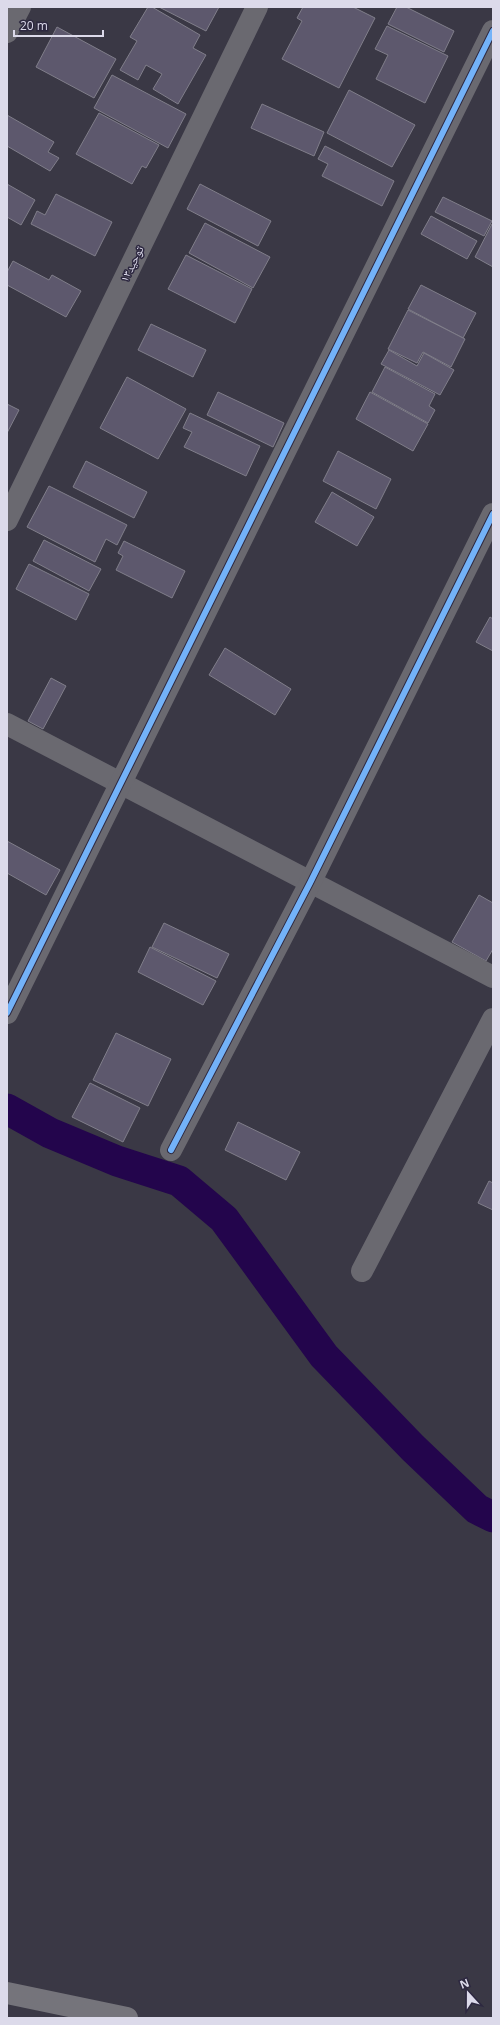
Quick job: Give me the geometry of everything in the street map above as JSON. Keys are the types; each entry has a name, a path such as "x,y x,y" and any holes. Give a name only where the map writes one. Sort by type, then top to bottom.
{"main road":[{"path":"7,1993 127,2018"}],"street":[{"path":"7,32 20,7"},
{"name":"توحید۱۳","path":"7,520 257,7"},
{"path":"7,1013 493,31"},
{"path":"171,1150 310,883 493,514"},
{"path":"7,724 121,785 493,977"},
{"path":"362,1271 493,1019"}],"building":[{"path":"148,7 152,7 200,35 193,48 206,55 178,104 153,89 162,74 146,65 138,80 120,70 137,41 130,37"},
{"path":"159,7 219,7 206,31"},
{"path":"303,7 353,7 375,18 339,88 282,59 302,21 297,18"},
{"path":"397,7 406,7 454,31 444,52 388,24"},
{"path":"387,26 448,56 425,103 376,79 388,55 375,49"},
{"path":"57,27 116,59 94,98 36,67"},
{"path":"112,75 186,114 168,148 94,108"},
{"path":"349,90 415,125 392,167 327,133"},
{"path":"262,104 324,132 314,156 251,128"},
{"path":"99,113 159,145 146,168 142,166 132,184 76,154"},
{"path":"7,115 54,142 48,152 59,158 50,171 7,146"},
{"path":"325,146 394,181 382,206 322,176 328,164 318,159"},
{"path":"7,184 35,200 21,225 7,217"},
{"path":"200,184 271,221 258,246 187,209"},
{"path":"56,194 112,222 95,256 31,224 37,211 45,215"},
{"path":"443,197 492,221 484,236 435,212"},
{"path":"431,216 477,241 467,259 421,234"},
{"path":"205,223 270,257 253,288 189,253"},
{"path":"493,224 493,267 475,257"},
{"path":"186,255 252,289 235,323 168,289"},
{"path":"13,261 49,280 52,275 81,291 66,317 7,285 7,272"},
{"path":"421,285 476,313 463,338 408,309"},
{"path":"408,310 465,339 451,367 423,352 417,363 388,349"},
{"path":"151,324 206,350 193,377 138,350"},
{"path":"389,350 417,366 424,353 454,370 440,395 381,364"},
{"path":"385,367 435,394 429,406 435,410 428,423 372,392"},
{"path":"127,377 186,409 158,459 100,428"},
{"path":"218,392 284,423 273,447 207,415"},
{"path":"370,392 428,424 413,451 356,419"},
{"path":"7,404 19,410 7,433"},
{"path":"190,413 260,446 246,476 184,447 192,432 183,428"},
{"path":"338,451 391,479 376,509 323,481"},
{"path":"86,461 147,492 134,518 73,487"},
{"path":"49,486 127,525 117,545 106,539 95,562 27,527"},
{"path":"332,492 374,517 357,546 315,522"},
{"path":"44,540 101,569 89,591 33,561"},
{"path":"124,541 185,571 172,598 116,570 123,556 118,553"},
{"path":"29,564 89,594 76,620 16,589"},
{"path":"490,617 493,619 493,651 476,642"},
{"path":"225,648 291,689 275,715 209,675"},
{"path":"51,678 66,686 43,729 28,721"},
{"path":"7,841 60,870 46,895 7,873"},
{"path":"479,895 493,903 493,949 486,961 452,942"},
{"path":"164,923 229,954 217,978 152,947"},
{"path":"150,947 216,981 203,1005 138,972"},
{"path":"116,1033 171,1059 148,1106 93,1080"},
{"path":"90,1083 140,1108 123,1142 72,1117"},
{"path":"238,1122 300,1152 286,1180 225,1150"},
{"path":"489,1181 493,1183 493,1210 478,1203"}],"waterway":[{"path":"7,1109 50,1133 117,1161 179,1181 224,1219 324,1356 413,1448 477,1509 493,1517"}],"cycle path":[{"path":"7,1013 493,31"},
{"path":"171,1150 310,883 493,514"}]}
